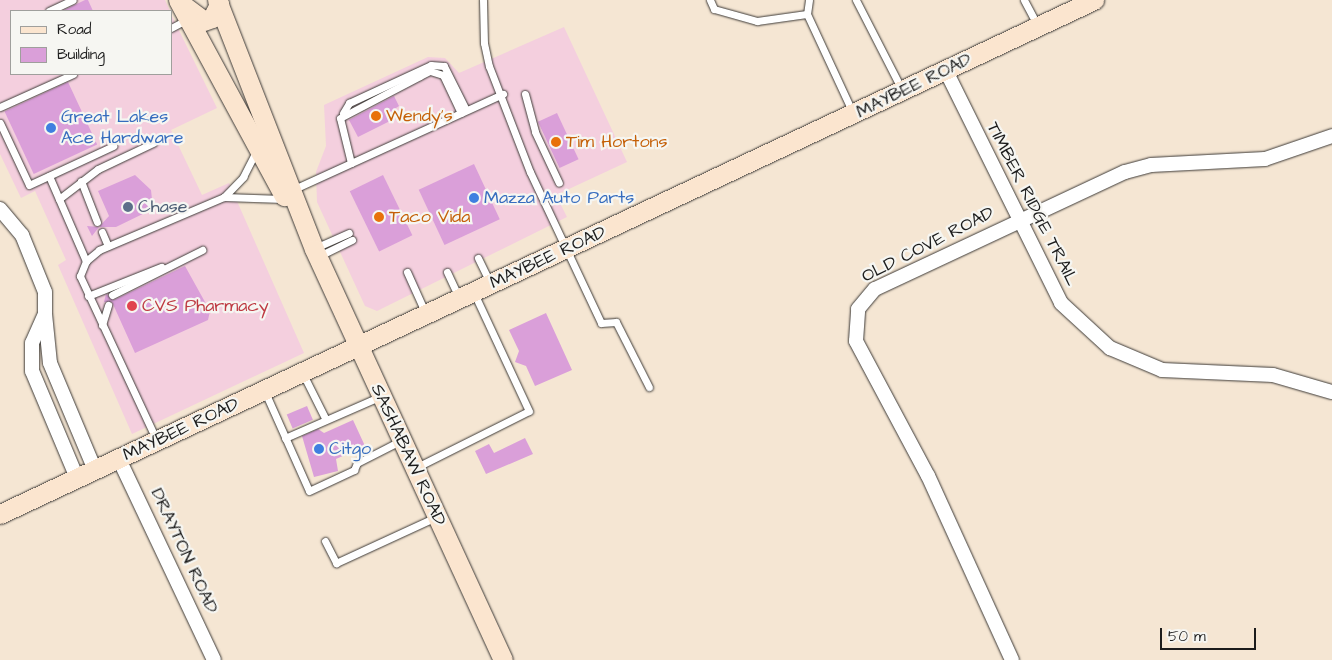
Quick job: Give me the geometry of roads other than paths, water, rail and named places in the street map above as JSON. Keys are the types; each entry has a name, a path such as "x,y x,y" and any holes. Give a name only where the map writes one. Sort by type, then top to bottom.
{"main road":[{"path":"182,7 204,21 212,18 218,2"},
{"name":"SASHABAW ROAD","path":"218,2 289,195 503,660"},
{"name":"MAYBEE ROAD","path":"0,514 854,116 1085,2"},
{"name":"SASHABAW ROAD","path":"182,7 257,149 289,195"}],"street":[{"name":"TIMBER RIDGE TRAIL","path":"946,71 1017,220 1061,303 1110,348 1162,370 1273,375 1332,392"},
{"name":"OLD COVE ROAD","path":"1012,660 928,476 867,364 856,326 858,309 875,289 1017,220 1125,172 1151,165 1255,161 1332,136"},
{"path":"0,209 26,243 45,292 45,314 56,381 95,470"},
{"path":"45,314 31,350 37,388 77,478"},
{"path":"37,388 56,381"},
{"name":"DRAYTON ROAD","path":"119,459 214,660"}],"lane":[{"path":"51,10 73,0"},
{"path":"483,0 484,43 503,94 522,155 568,249 601,323 616,322 649,387"},
{"path":"710,0 714,10 757,21 808,14"},
{"path":"809,0 808,14 854,116"},
{"path":"856,0 903,92"},
{"path":"1024,0 1038,26"},
{"path":"172,26 182,7"},
{"path":"351,163 340,118 430,71 443,75 463,112"},
{"path":"0,107 71,75"},
{"path":"157,441 80,276 86,261 108,246 224,197 289,195 351,163 503,94"},
{"path":"525,94 535,132 559,183"},
{"path":"0,123 29,185 113,146"},
{"path":"59,199 81,181 153,143"},
{"path":"224,197 243,177 257,149"},
{"path":"48,176 86,261"},
{"path":"81,181 97,222"},
{"path":"102,232 108,246"},
{"path":"315,253 351,237"},
{"path":"112,295 202,250"},
{"path":"415,468 528,411 475,292 478,258"},
{"path":"88,296 136,274 173,264"},
{"path":"407,272 426,315"},
{"path":"447,272 475,292"},
{"path":"102,325 108,305"},
{"path":"303,374 326,420"},
{"path":"264,392 309,491 354,470 358,463 402,440"},
{"path":"286,438 381,396"},
{"path":"325,541 336,563 437,516"}],"place":[{"name":"Wendy's","path":"376,116"},
{"name":"Great Lakes Ace Hardware","path":"51,128"},
{"name":"Tim Hortons","path":"556,142"},
{"name":"Mazza Auto Parts","path":"474,198"},
{"name":"Chase","path":"128,207"},
{"name":"Taco Vida","path":"379,217"},
{"name":"CVS Pharmacy","path":"132,306"},
{"name":"Citgo","path":"319,449"}]}
